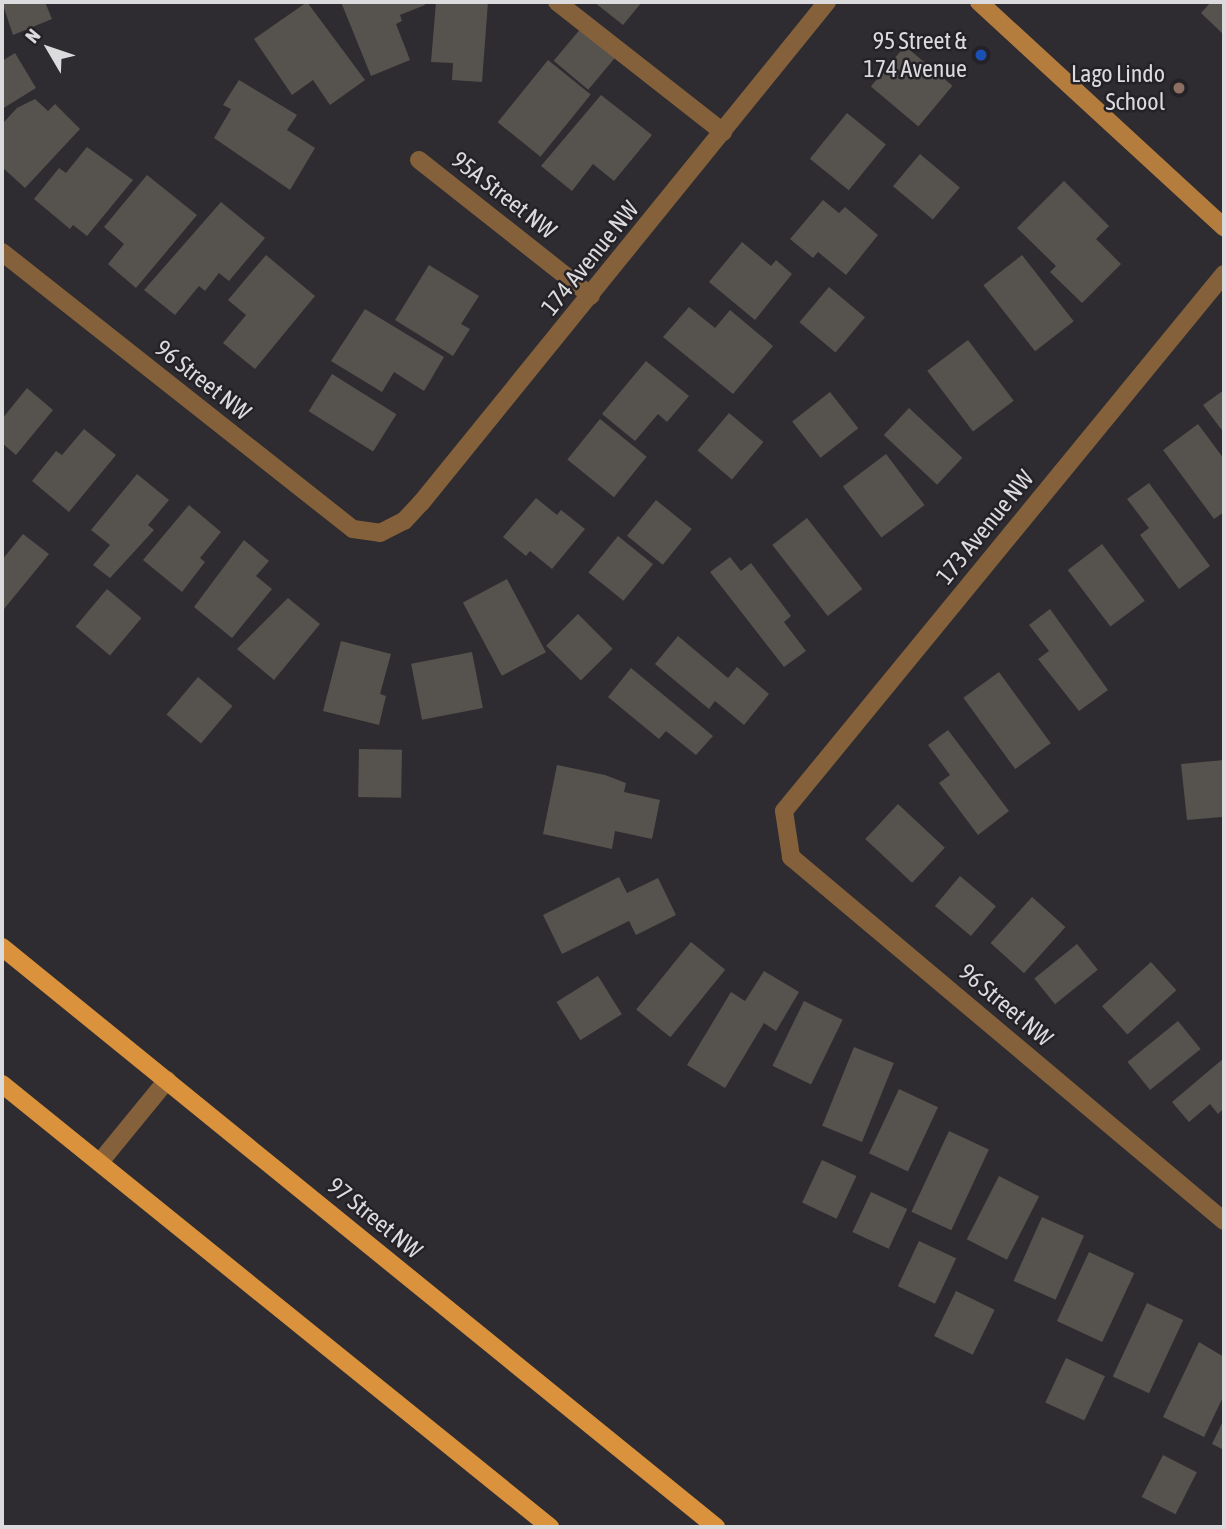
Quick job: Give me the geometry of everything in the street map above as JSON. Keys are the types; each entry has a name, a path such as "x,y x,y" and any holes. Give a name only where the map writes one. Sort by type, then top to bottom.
{"main road":[{"name":"97 Street NW","path":"2,947 716,1527"},
{"path":"2,1084 550,1527"}],"street":[{"path":"557,2 723,132"},
{"name":"174 Avenue NW","path":"380,533 404,521 421,503 827,2"},
{"path":"979,2 1224,228"},
{"name":"95A Street NW","path":"419,160 591,296"},
{"name":"96 Street NW","path":"2,252 353,529 380,533"},
{"name":"173 Avenue NW","path":"784,811 1224,274"},
{"name":"96 Street NW","path":"784,811 791,857 1224,1221"},
{"path":"100,1162 167,1080"}],"building":[{"path":"2,2 45,2 52,19 13,35"},
{"path":"307,2 365,80 330,105 313,80 292,95 254,39"},
{"path":"341,2 424,2 425,5 400,15 402,21 396,24 410,60 371,76"},
{"path":"436,2 488,2 482,82 452,80 453,63 431,62"},
{"path":"594,2 642,2 623,25"},
{"path":"1211,2 1224,2 1224,35 1201,13"},
{"path":"582,27 616,56 588,90 554,61"},
{"path":"905,46 952,86 918,126 871,87"},
{"path":"15,53 36,88 2,109 2,61"},
{"path":"548,60 591,95 540,157 498,122"},
{"path":"239,80 297,115 287,130 315,148 290,190 214,138 231,109 223,105"},
{"path":"601,95 652,135 614,181 593,164 572,191 541,166"},
{"path":"35,99 48,111 55,104 80,129 25,188 2,167 2,124 17,108"},
{"path":"847,113 886,144 849,190 810,159"},
{"path":"87,147 133,180 87,236 73,225 70,229 34,199 59,168 66,173"},
{"path":"920,154 960,187 933,220 893,186"},
{"path":"147,175 197,215 136,288 108,264 124,244 104,227"},
{"path":"1064,181 1109,226 1096,239 1121,264 1082,303 1050,272 1056,266 1017,228"},
{"path":"823,200 839,213 845,207 878,235 846,275 818,252 813,258 790,239"},
{"path":"221,202 265,238 229,281 219,273 205,291 199,286 175,315 144,290"},
{"path":"742,242 771,266 776,260 792,274 755,320 709,282"},
{"path":"266,255 315,296 255,369 223,343 246,315 228,300"},
{"path":"1022,255 1074,321 1035,351 983,285"},
{"path":"429,265 479,296 461,324 470,329 453,356 395,320"},
{"path":"829,287 865,317 835,352 799,322"},
{"path":"689,307 715,328 730,310 773,346 733,394 663,337"},
{"path":"365,309 444,357 424,391 394,372 382,392 331,361"},
{"path":"968,340 1014,401 973,431 927,371"},
{"path":"646,361 689,396 667,422 658,414 635,441 602,414"},
{"path":"332,374 396,414 373,452 309,411"},
{"path":"27,388 53,410 16,455 2,443 2,419"},
{"path":"1224,390 1224,433 1203,405"},
{"path":"830,392 858,428 820,458 792,422"},
{"path":"909,408 962,458 937,485 884,435"},
{"path":"729,413 763,442 732,479 698,451"},
{"path":"600,419 647,457 614,497 567,459"},
{"path":"1198,424 1224,459 1224,512 1214,519 1163,450"},
{"path":"84,429 116,455 69,512 32,481 56,451 62,455"},
{"path":"886,454 925,505 881,538 843,486"},
{"path":"137,474 169,500 148,525 154,530 110,578 93,565 110,545 91,530"},
{"path":"1149,483 1210,566 1179,589 1140,535 1149,528 1127,499"},
{"path":"536,498 557,515 561,510 585,529 552,569 530,551 526,556 503,537"},
{"path":"656,500 692,529 663,565 627,536"},
{"path":"189,505 221,532 200,558 205,562 182,592 143,560"},
{"path":"807,518 862,589 828,616 772,545"},
{"path":"23,534 49,554 4,609 2,560"},
{"path":"618,536 653,564 623,601 588,573"},
{"path":"244,540 269,561 256,576 272,589 232,638 194,607"},
{"path":"1102,544 1145,601 1110,627 1068,570"},
{"path":"730,557 741,571 751,563 791,616 784,622 806,651 784,667 710,572"},
{"path":"507,579 546,652 502,676 463,602"},
{"path":"107,589 141,618 110,655 76,627"},
{"path":"288,598 320,624 274,680 237,649"},
{"path":"1050,609 1108,690 1079,711 1038,659 1049,651 1029,625"},
{"path":"578,614 613,649 581,680 546,646"},
{"path":"678,636 728,678 737,667 769,694 744,725 715,701 709,709 655,664"},
{"path":"341,641 391,654 380,694 386,696 379,725 323,711"},
{"path":"472,652 483,708 422,720 411,664"},
{"path":"631,668 713,736 696,755 666,731 659,739 608,697"},
{"path":"999,672 1051,743 1015,769 963,698"},
{"path":"198,677 232,706 201,743 167,715"},
{"path":"948,730 1009,811 978,835 939,783 950,775 928,745"},
{"path":"359,749 402,750 401,798 358,797"},
{"path":"1224,760 1224,825 1222,817 1187,820 1181,764"},
{"path":"557,765 605,775 626,783 624,792 660,800 652,839 615,831 612,849 543,834"},
{"path":"898,804 945,848 912,883 865,839"},
{"path":"960,876 996,906 971,936 935,906"},
{"path":"619,877 627,893 658,878 676,915 636,935 629,921 562,954 543,915"},
{"path":"1032,897 1065,927 1024,973 991,943"},
{"path":"691,942 725,970 670,1037 636,1010"},
{"path":"1077,944 1098,970 1055,1004 1034,979"},
{"path":"1151,962 1176,990 1127,1034 1102,1006"},
{"path":"764,971 799,992 776,1031 764,1023 725,1088 687,1065 731,992 745,1001"},
{"path":"598,976 622,1014 580,1040 556,1002"},
{"path":"804,1001 843,1020 811,1085 772,1066"},
{"path":"1178,1021 1201,1049 1150,1090 1127,1062"},
{"path":"854,1047 894,1063 862,1142 822,1126"},
{"path":"1224,1058 1224,1108 1218,1114 1210,1104 1189,1122 1172,1102"},
{"path":"899,1089 938,1107 908,1172 869,1153"},
{"path":"949,1131 989,1150 951,1230 911,1212"},
{"path":"822,1160 856,1176 837,1219 802,1203"},
{"path":"999,1176 1039,1196 1007,1260 967,1239"},
{"path":"871,1192 907,1209 889,1249 852,1232"},
{"path":"1042,1217 1084,1236 1056,1300 1014,1281"},
{"path":"919,1241 956,1258 935,1304 898,1286"},
{"path":"1089,1252 1134,1273 1102,1342 1057,1321"},
{"path":"956,1291 995,1310 973,1355 934,1336"},
{"path":"1147,1303 1183,1320 1149,1393 1113,1376"},
{"path":"1199,1342 1224,1357 1224,1395 1204,1437 1163,1417"},
{"path":"1066,1358 1105,1376 1084,1421 1045,1402"},
{"path":"1224,1419 1224,1450 1212,1444"},
{"path":"1163,1455 1197,1472 1176,1514 1142,1497"}],"place":[{"name":"95 Street & 174 Avenue","path":"981,55"},
{"name":"Lago Lindo School","path":"1179,88"}]}
